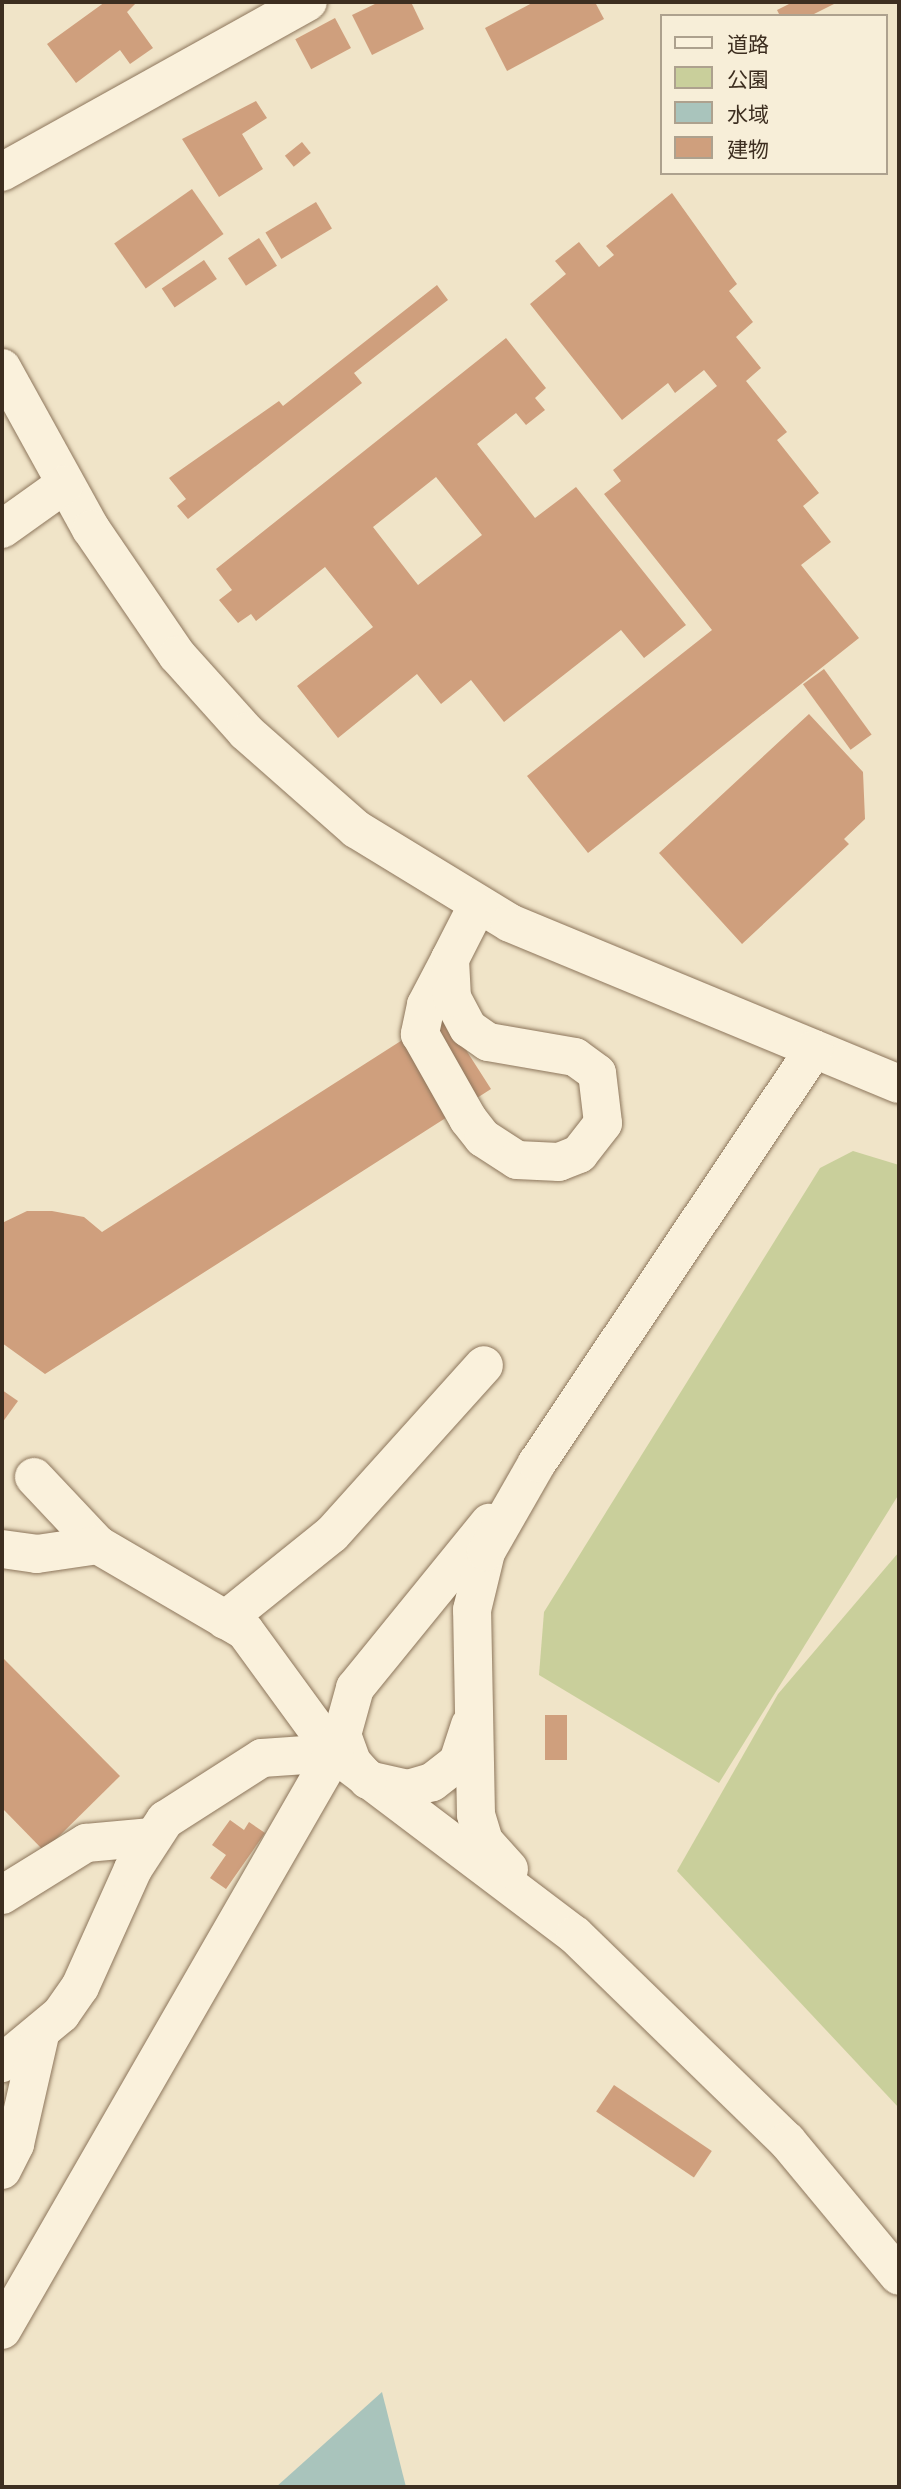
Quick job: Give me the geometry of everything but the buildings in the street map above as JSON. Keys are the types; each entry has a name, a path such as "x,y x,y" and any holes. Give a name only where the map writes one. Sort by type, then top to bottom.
{"street":[{"path":"2,172 308,2"},
{"path":"2,368 65,484 155,625 246,732 356,829 477,906 594,961 899,1084"},
{"path":"2,529 65,484"},
{"path":"450,958 452,998 476,1035 505,1047 575,1057 597,1073 603,1123 579,1154 559,1162 517,1160 483,1138 468,1119 420,1034 426,1005 450,958 477,906"},
{"path":"814,1049 537,1463 486,1552 473,1623 478,1831 575,1935 787,2141 899,2276"},
{"path":"225,1620 332,1534 484,1365"},
{"path":"474,1684 458,1762 415,1788 368,1780 346,1751 343,1717 355,1688 537,1463"},
{"path":"34,1477 97,1545 245,1631 334,1753 575,1935"},
{"path":"2,1549 37,1554 97,1545"},
{"path":"379,1658 431,1623 473,1623"},
{"path":"2,2063 40,2035 80,1987 152,1837 188,1801 262,1758 334,1753"},
{"path":"2,2330 334,1753"},
{"path":"2,1895 86,1843 152,1837"},
{"path":"2,2170 15,2144 40,2035"}],"green space":[{"path":"853,1151 899,1165 899,1494 719,1783 539,1675 544,1612 820,1168"},
{"path":"899,1552 899,2108 677,1871 778,1694"}],"water":[{"path":"382,2392 406,2487 276,2487"}]}
